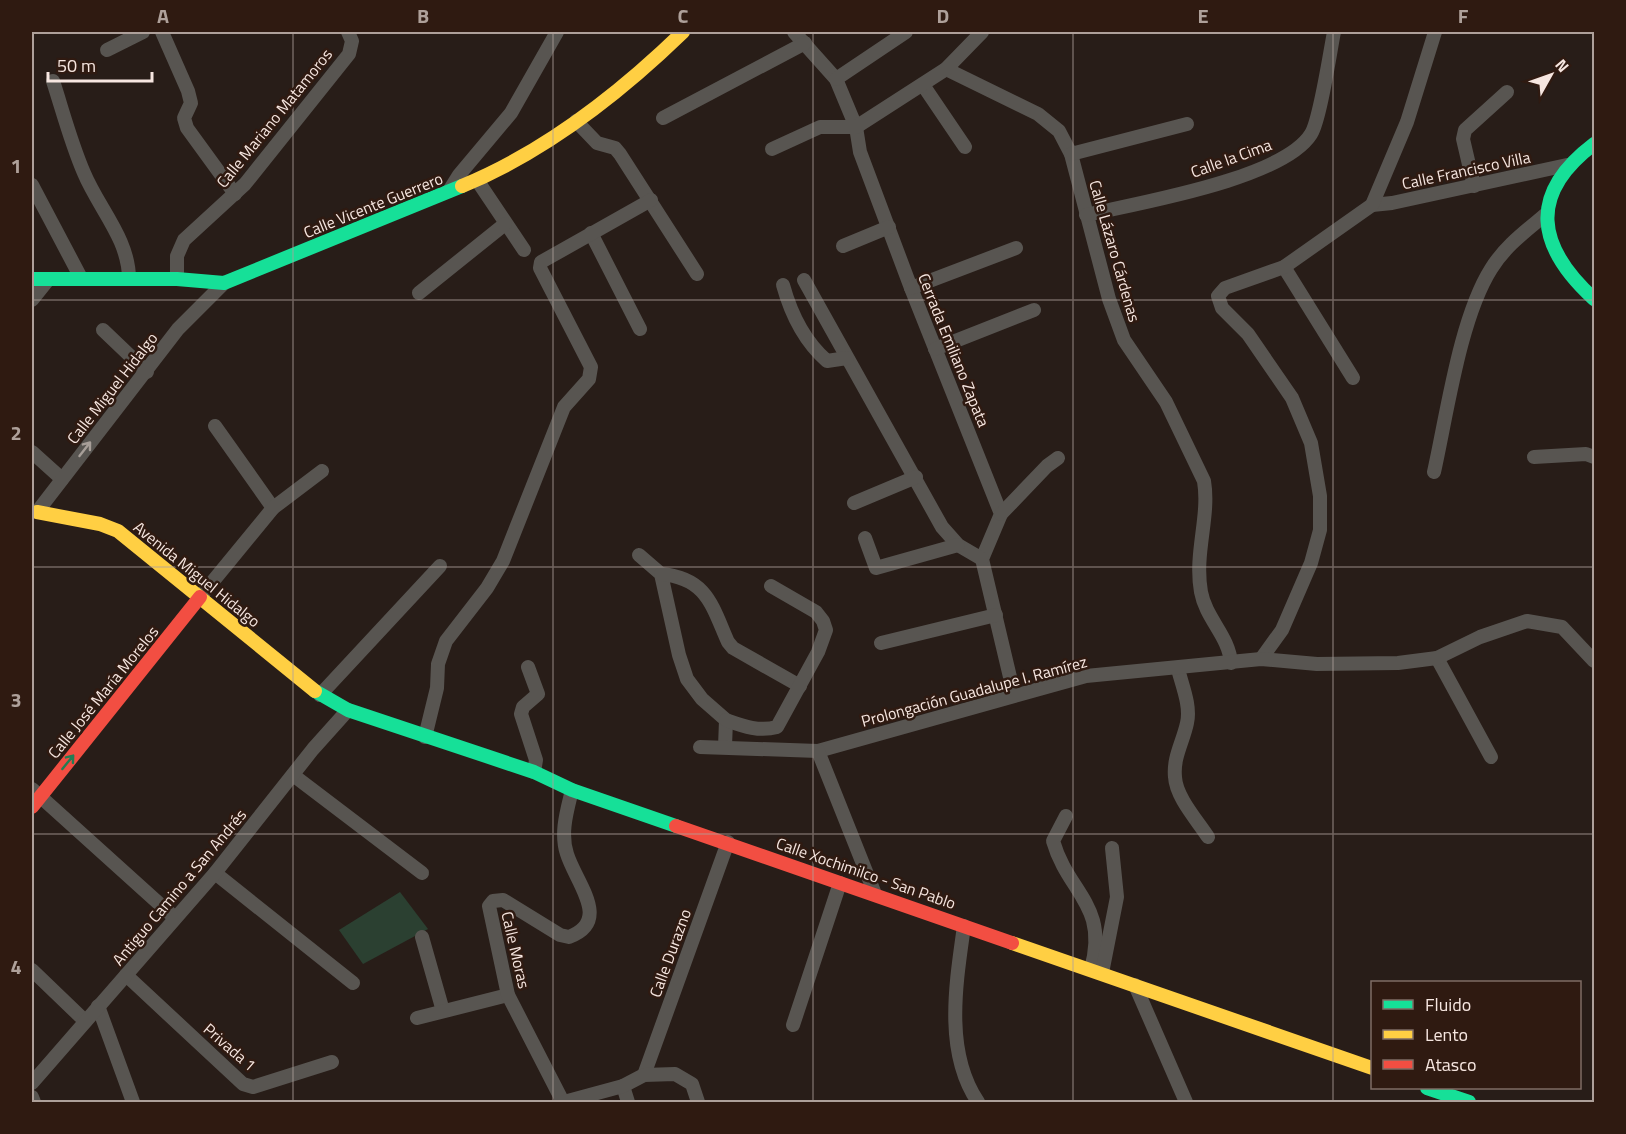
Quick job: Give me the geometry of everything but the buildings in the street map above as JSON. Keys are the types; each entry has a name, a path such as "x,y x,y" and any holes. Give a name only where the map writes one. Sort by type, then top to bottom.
{"main road":[{"name":"Calle Vicente Guerrero","path":"32,279 177,279 224,283 477,180 538,147 576,121 655,59 683,32"},
{"path":"1594,144 1567,165 1550,195 1546,213 1551,247 1564,271 1594,299"},
{"name":"Avenida Miguel Hidalgo","path":"33,512 100,524 118,531 320,694 348,710"},
{"name":"Calle José María Morelos","path":"34,798 200,597"},
{"name":"Calle Xochimilco - San Pablo","path":"348,710 534,772 572,790 728,842 1371,1068"},
{"path":"1430,1089 1469,1102"}],"street":[{"path":"107,50 143,32"},
{"path":"162,32 188,91 191,103 184,118 187,128 236,194"},
{"name":"Calle Mariano Matamoros","path":"177,279 177,256 184,240 236,194 349,54 352,41 348,32"},
{"path":"449,191 459,175 512,113 557,32"},
{"name":"Cerrada Emiliano Zapata","path":"794,32 836,79 856,127 860,152 911,288 1001,514"},
{"path":"836,79 906,32"},
{"path":"772,149 820,127 856,127 946,69 982,32"},
{"name":"Calle la Cima","path":"1086,215 1214,184 1258,169 1300,147 1312,134 1317,118 1334,32"},
{"name":"Calle Francisco Villa","path":"1372,205 1407,122 1435,32"},
{"path":"663,118 805,44"},
{"name":"Calle Lázaro Cárdenas","path":"946,69 1054,124 1071,154 1086,215 1124,340 1166,402 1204,481 1206,494 1198,560 1201,589 1212,622 1230,648 1231,663"},
{"path":"53,81 71,142 85,176 129,262 129,279"},
{"path":"923,85 965,147"},
{"path":"1474,186 1463,139 1466,130 1507,92"},
{"path":"576,121 597,143 615,148 651,200 697,274"},
{"path":"1071,154 1187,124"},
{"name":"Calle Francisco Villa","path":"1261,659 1281,630 1311,563 1320,530 1320,496 1311,443 1292,398 1248,334 1222,308 1218,297 1225,288 1284,267 1372,205 1392,203 1567,165"},
{"path":"477,180 524,250"},
{"path":"32,185 81,278"},
{"path":"425,737 437,688 438,664 446,641 486,588 503,561 564,407 590,379 591,367 540,268 541,262 651,200"},
{"path":"1434,472 1477,296 1491,268 1507,247 1546,213"},
{"path":"419,293 505,224"},
{"path":"843,246 889,227"},
{"path":"591,233 640,329"},
{"path":"911,288 1016,248"},
{"path":"1284,267 1353,378"},
{"path":"32,300 48,280"},
{"path":"804,280 942,527 957,545 982,559"},
{"name":"Calle Miguel Hidalgo","path":"33,512 147,372 178,329 224,283"},
{"path":"783,285 790,313 816,351 827,361 847,357"},
{"path":"935,349 1034,310"},
{"path":"103,330 147,372"},
{"path":"215,426 273,508"},
{"path":"32,452 62,479"},
{"path":"1534,457 1586,454 1594,457"},
{"path":"1014,694 982,559 1001,514 1047,466 1058,459"},
{"path":"200,597 273,508 322,471"},
{"path":"854,503 916,477"},
{"path":"865,538 876,568 957,545"},
{"path":"639,555 661,574 679,655 687,679 702,699 726,720 750,728 769,730 777,727 800,686 826,630 816,612 771,586"},
{"path":"320,694 440,566"},
{"path":"661,574 675,575 704,591 728,642 734,648 800,686"},
{"path":"881,643 996,615"},
{"name":"Prolongación Guadalupe I. Ramírez","path":"700,747 818,751 1014,694 1086,676 1149,669 1178,669 1261,659 1317,664 1398,663 1437,658 1480,637 1527,621 1562,627 1594,661"},
{"path":"1437,658 1491,758"},
{"path":"528,667 538,694 523,707 521,714 536,760 534,772"},
{"path":"1178,669 1188,710 1188,722 1176,757 1174,779 1183,798 1209,837"},
{"name":"Antiguo Camino a San Andrés","path":"32,1083 84,1020 215,873 348,710"},
{"path":"725,747 726,720"},
{"path":"818,751 875,894"},
{"path":"293,775 422,873"},
{"name":"Calle Moras","path":"572,790 564,833 567,854 587,899 591,917 587,926 580,933 569,937 560,935 503,900 493,901 489,906 490,916 508,995 564,1102 623,1086 644,1075 675,1074 692,1084 699,1102"},
{"path":"34,798 175,918"},
{"path":"1066,816 1053,841 1095,923 1096,971"},
{"name":"Calle Durazno","path":"644,1075 728,842"},
{"path":"1096,971 1117,897 1112,848"},
{"path":"215,873 353,983"},
{"path":"793,1025 840,883"},
{"path":"964,926 955,1015 962,1073 978,1102"},
{"path":"422,937 443,1011"},
{"path":"32,970 84,1020"},
{"name":"Privada 1","path":"126,975 243,1084 254,1087 332,1062"},
{"path":"1135,985 1186,1102"},
{"path":"417,1018 508,995"},
{"path":"98,1006 133,1102"},
{"path":"623,1086 628,1102"},
{"path":"32,1097 34,1102"}],"green space":[{"path":"400,892 428,929 363,964 339,930"}],"traffic: fast":[{"path":"1594,144 1573,163 1558,182 1550,201 1548,220 1551,240 1560,259 1594,299"},
{"path":"32,279 177,279 224,283 462,186"},
{"path":"315,691 348,710 534,772 572,790 676,826"},
{"path":"1430,1089 1469,1102"}],"traffic: slow":[{"path":"462,186 523,156 580,119 634,77 683,32"},
{"path":"37,512 100,524 118,531 315,691"},
{"path":"1012,943 1371,1068"}],"traffic: jam":[{"path":"32,807 200,597"},
{"path":"676,826 1012,943"}]}
